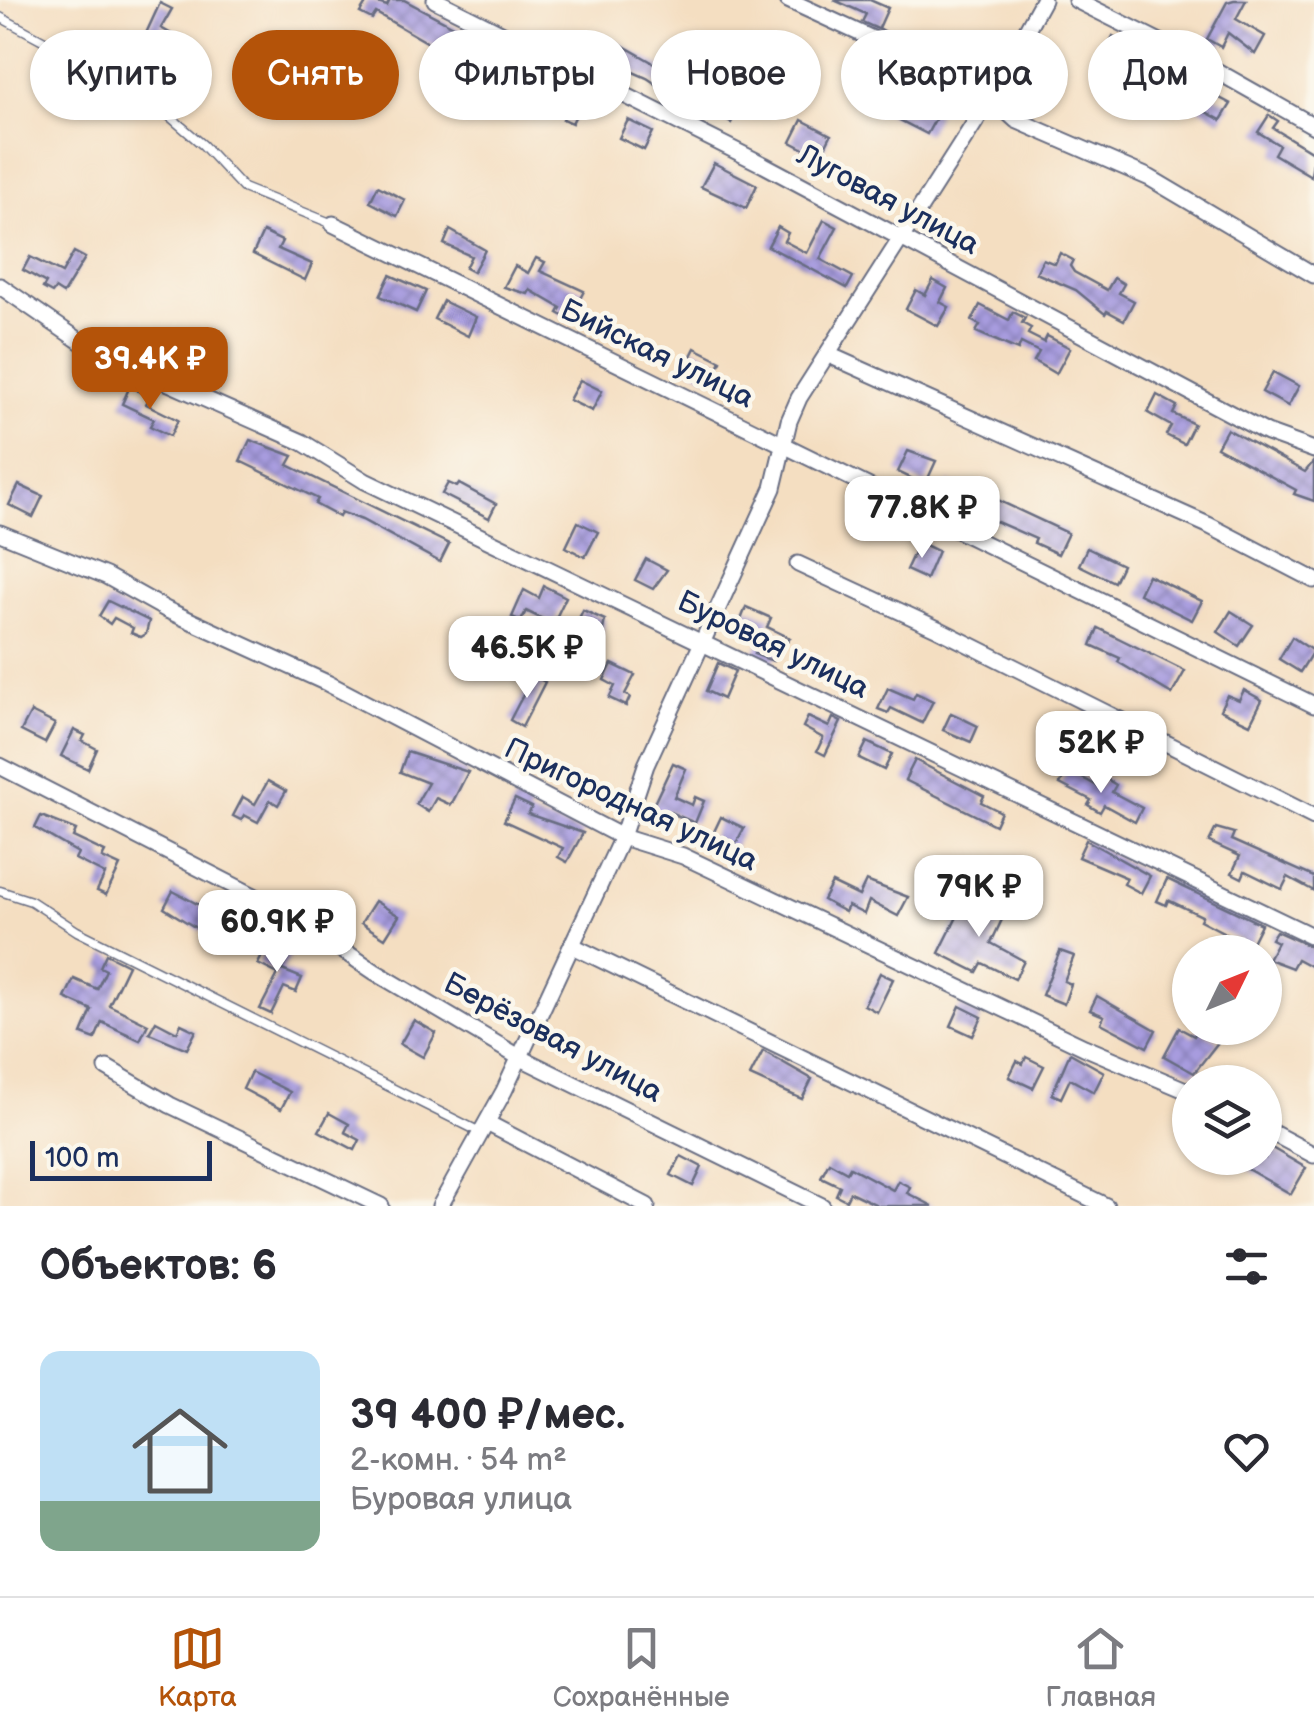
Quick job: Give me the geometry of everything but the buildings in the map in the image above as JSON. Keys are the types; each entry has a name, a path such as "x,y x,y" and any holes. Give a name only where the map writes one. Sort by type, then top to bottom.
{"street":[{"name":"Луговая улица","path":"435,0 764,164 1267,433 1314,450"},
{"path":"788,0 853,30"},
{"path":"1027,30 1043,0"},
{"path":"1076,0 1206,65 1314,126"},
{"path":"440,1206 484,1128 574,946 622,837 646,765 773,488 799,398 975,120"},
{"path":"1016,120 1150,178 1314,275"},
{"name":"Бийская улица","path":"333,224 1314,705"},
{"name":"Буровая улица","path":"0,286 90,348 302,442 365,482 702,640 1314,937"},
{"path":"829,355 1208,525 1314,580"},
{"name":"Пригородная улица","path":"0,533 106,576 200,626 327,682 622,837 683,856 1068,1039 1172,1084"},
{"path":"798,564 938,629 1314,817"},
{"name":"Берёзовая улица","path":"0,766 289,914 375,972 518,1057 822,1206"},
{"path":"574,946 1106,1206"},
{"path":"107,1068 170,1105 382,1206"},
{"path":"484,1128 647,1206"},
{"path":"1282,1138 1314,1155"}],"lane":[{"name":"Бийская улица","path":"0,17 144,95 203,145 244,188 333,224"},
{"path":"0,891 31,901 90,937 484,1128"}]}
